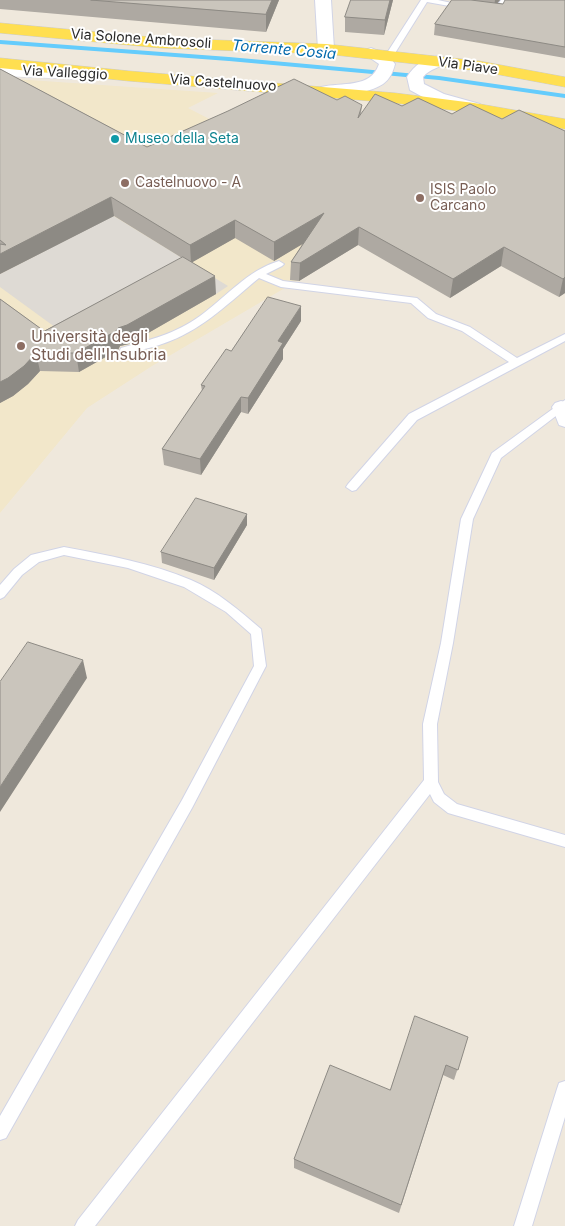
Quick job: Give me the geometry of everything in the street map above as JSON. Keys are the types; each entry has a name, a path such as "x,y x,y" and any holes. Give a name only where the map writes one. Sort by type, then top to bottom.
{"main road":[{"name":"Via Solone Ambrosoli","path":"0,28 161,43 326,45 371,54"},
{"name":"Via Piave","path":"371,54 388,60 439,61 479,66 565,82"},
{"name":"Via Castelnuovo","path":"0,63 129,76 327,91 474,108 565,124"}],"street":[{"path":"323,0 326,45"},
{"path":"327,91 374,83 381,79 388,60"},
{"path":"439,61 421,69 415,77 416,86 438,98 474,108"},
{"name":"Via Valleggio","path":"0,71 129,76"}],"lane":[{"path":"388,60 425,0 470,8"},
{"path":"479,9 498,12 505,0"},
{"path":"125,350 166,339 187,328 225,301 258,274 279,264"},
{"path":"258,274 282,284 414,300 432,316 466,329 515,362"},
{"path":"352,487 413,417 565,337"},
{"path":"564,411 496,456 467,519 447,642 430,724 430,782 439,798 453,809 565,841"},
{"path":"0,594 18,572 35,558 64,550 129,564 188,584 230,609 256,632 260,666 186,804 0,1132"},
{"path":"84,1226 430,782"},
{"path":"523,1226 565,1089"}],"shaded area":[{"path":"0,78 218,93 188,108 227,128 358,245 152,366 87,408 0,513"},
{"path":"89,201 228,286 216,294 184,276 70,338 0,287 0,274 99,223"}],"building":[{"path":"91,0 272,0 266,14"},
{"path":"351,0 390,0 385,20 345,17"},
{"path":"452,0 503,4 505,0 565,0 565,47 435,24"},
{"path":"0,69 147,147 294,79 337,100 345,96 362,105 358,118 375,94 402,106 418,98 452,114 470,104 502,119 519,110 565,131 565,277 563,279 504,247 453,279 359,227 300,263 291,262 324,213 274,242 235,220 190,245 111,197 0,254 0,244 6,245 0,240"},
{"path":"183,257 215,276 127,325 118,328 116,331 76,353 36,353 24,366 0,382 0,299 44,331"},
{"path":"268,297 301,306 278,341 283,343 248,398 241,397 200,459 162,449 205,386 201,385 226,349 231,351"},
{"path":"196,498 247,514 214,568 161,552"},
{"path":"28,642 83,660 0,787 0,682"},
{"path":"415,1016 468,1037 458,1070 446,1065 401,1205 294,1159 330,1065 390,1090"}],"waterway":[{"name":"Torrente Cosia","path":"0,42 229,59 439,78 565,96"}],"place":[{"name":"Museo della Seta","path":"115,139"},
{"name":"Castelnuovo - A","path":"125,183"},
{"name":"ISIS Paolo Carcano","path":"420,198"},
{"name":"Università degli Studi dell'Insubria","path":"21,346"}]}
